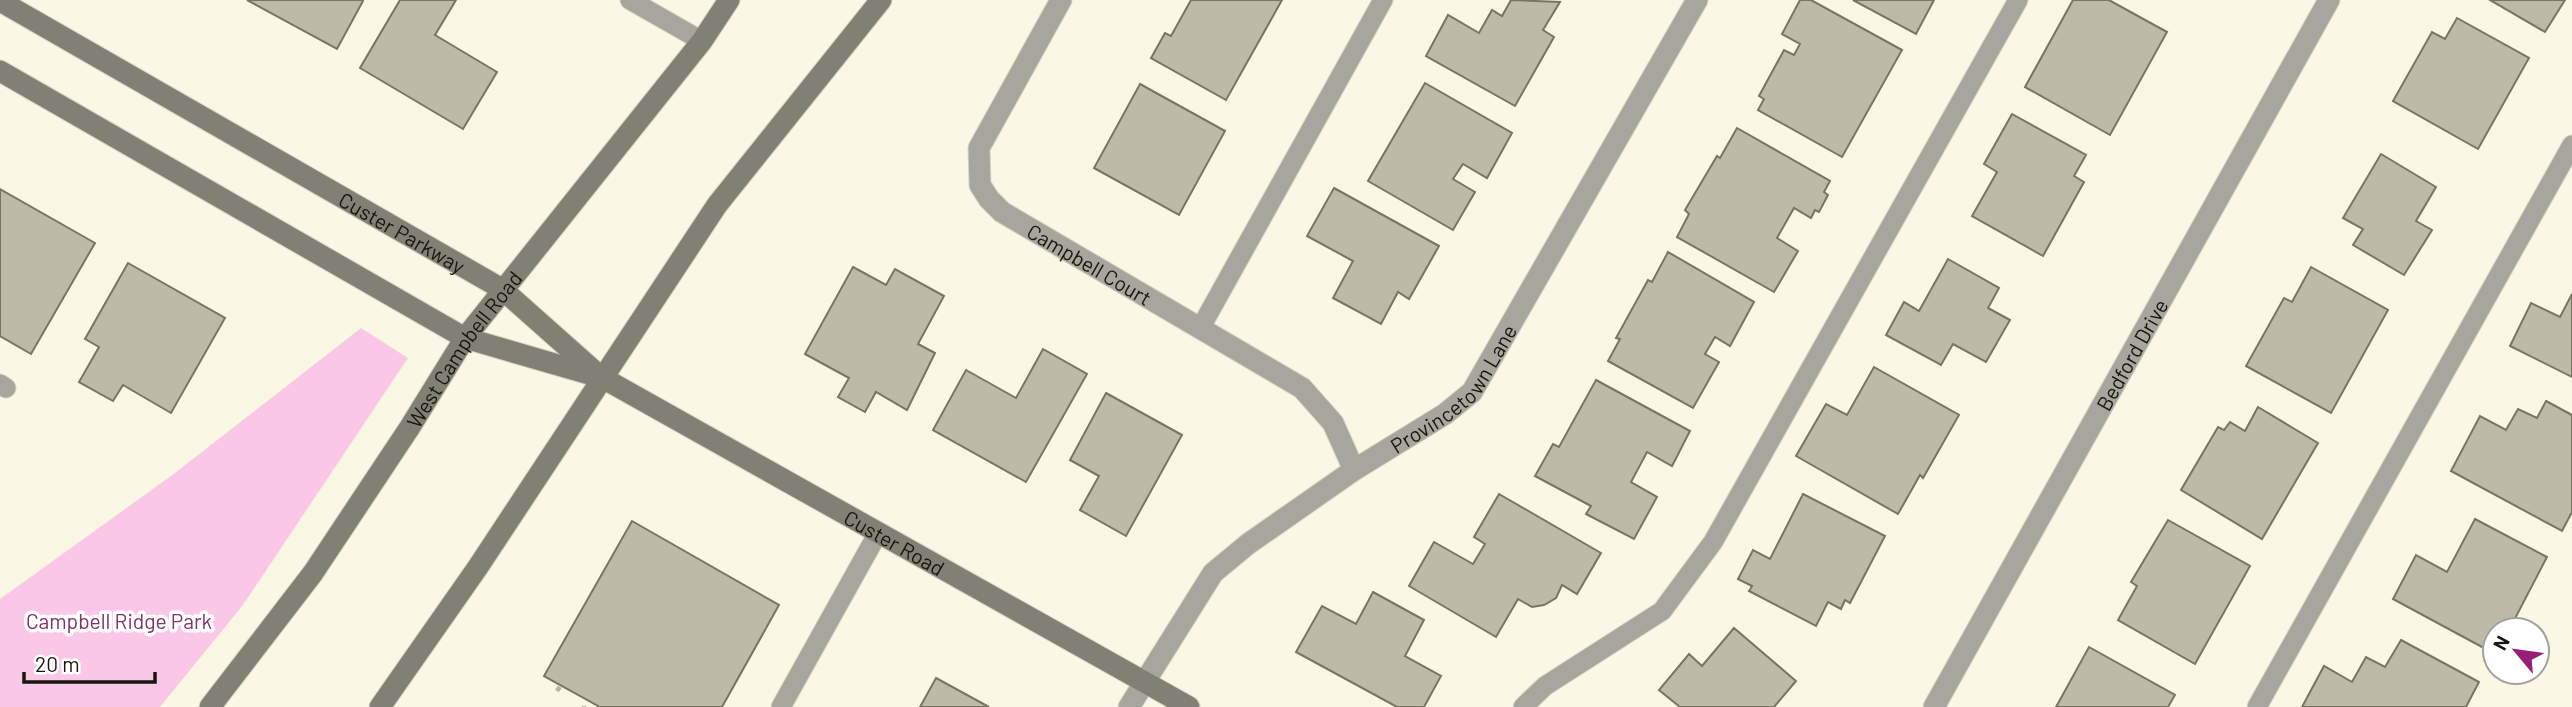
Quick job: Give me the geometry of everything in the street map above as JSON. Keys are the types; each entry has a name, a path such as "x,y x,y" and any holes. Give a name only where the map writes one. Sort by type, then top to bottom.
{"street":[{"name":"West Campbell Road","path":"210,707 313,573 410,427 465,338 702,41 729,0"},
{"path":"380,707 485,556 717,205 881,0"},
{"name":"Campbell Court","path":"1061,0 979,148 980,184 989,199 1002,212 1302,388 1333,423 1354,470"},
{"name":"Provincetown Lane","path":"1129,707 1213,573 1248,544 1354,470 1445,414 1472,392 1696,0"},
{"name":"Bedford Drive","path":"1934,707 2329,0"},
{"name":"Custer Parkway","path":"0,1 502,289 601,377"},
{"path":"0,71 465,338 601,377"},
{"name":"Custer Road","path":"601,377 1189,707"}],"lane":[{"path":"630,0 702,41"},
{"path":"1201,327 1383,0"},
{"path":"1523,707 1545,686 1662,611 1713,541 2018,0"},
{"path":"2257,707 2572,145"},
{"path":"781,707 878,533"}],"path":[{"path":"557,691 561,685"}],"green space":[{"name":"Campbell Ridge Park","path":"361,328 408,358 243,605 160,707 0,707 0,599 175,473"}],"building":[{"path":"247,0 362,0 363,1 337,49"},
{"path":"400,0 456,0 435,35 497,72 463,129 360,68"},
{"path":"1191,0 1282,0 1226,100 1151,58 1165,33 1171,36"},
{"path":"1511,0 1560,2 1543,30 1554,37 1515,106 1426,56 1448,15 1479,33 1492,10 1502,16"},
{"path":"1800,0 1811,0 1902,50 1842,157 1758,110 1764,99 1759,96 1784,50 1794,55 1800,44 1782,34"},
{"path":"1853,0 1934,0 1916,34"},
{"path":"2073,0 2109,0 2167,32 2110,135 2025,87"},
{"path":"2490,0 2565,0 2545,32"},
{"path":"2457,18 2529,58 2478,149 2393,101 2432,32 2445,39"},
{"path":"1425,83 1512,133 1487,178 1463,164 1453,179 1475,192 1453,230 1368,181"},
{"path":"1140,84 1225,131 1179,215 1094,168"},
{"path":"2012,114 2086,155 2074,176 2084,182 2043,256 1972,216 1997,172 1984,164"},
{"path":"1737,128 1830,181 1824,192 1828,195 1819,212 1815,210 1811,218 1794,208 1777,238 1798,251 1774,292 1677,237 1689,214 1685,210"},
{"path":"2381,154 2436,187 2416,221 2432,230 2404,275 2353,245 2363,229 2343,218"},
{"path":"1334,188 1439,246 1409,299 1398,292 1381,324 1333,298 1353,261 1307,236"},
{"path":"0,189 95,243 31,354 0,336"},
{"path":"1668,252 1754,302 1730,346 1715,337 1705,354 1719,362 1693,408 1608,361 1620,339 1616,338 1648,280 1652,282"},
{"path":"1948,259 1999,288 1988,308 2010,320 1986,362 1953,344 1941,365 1886,335 1904,302 1919,311"},
{"path":"128,263 225,318 171,413 123,385 113,401 79,382 99,347 85,339"},
{"path":"853,267 886,285 895,269 944,296 918,344 935,353 907,410 876,392 865,412 838,397 849,378 805,354"},
{"path":"2311,267 2388,310 2331,413 2246,366 2284,298 2292,302"},
{"path":"2572,294 2572,377 2510,346 2531,303 2560,317"},
{"path":"1043,349 1087,374 1026,482 933,430 966,370 1016,398"},
{"path":"1874,367 1959,415 1923,478 1920,475 1898,514 1796,456 1826,404 1847,415"},
{"path":"1596,380 1690,431 1672,466 1647,452 1631,482 1657,497 1634,539 1586,514 1591,506 1535,476 1553,444 1559,447"},
{"path":"1106,393 1182,435 1126,536 1080,510 1099,476 1070,460"},
{"path":"2546,401 2572,415 2572,512 2562,531 2451,471 2480,416 2506,430 2518,409 2537,418"},
{"path":"2258,407 2318,443 2262,539 2181,490 2218,427 2224,430 2230,422 2245,431"},
{"path":"1499,494 1601,553 1577,594 1562,585 1556,598 1544,605 1532,607 1518,599 1496,637 1409,586 1434,542 1473,564 1485,544 1474,537"},
{"path":"1803,494 1885,536 1850,603 1845,600 1841,609 1828,602 1816,626 1749,591 1752,586 1738,579 1753,550 1770,559"},
{"path":"2475,519 2547,557 2516,616 2481,616 2481,646 2393,599 2416,555 2447,572"},
{"path":"2168,520 2250,566 2195,664 2118,620 2137,586 2131,582"},
{"path":"632,521 779,605 722,707 600,707 544,676"},
{"path":"1373,592 1424,620 1405,656 1441,676 1424,707 1397,707 1296,652 1322,606 1356,624"},
{"path":"1734,628 1796,681 1774,707 1680,707 1659,690 1689,654 1702,666"},
{"path":"2401,640 2479,682 2466,707 2302,707 2324,666 2352,682 2366,657 2385,667"},
{"path":"2089,647 2175,695 2168,707 2056,707"},
{"path":"936,678 989,707 920,707"}]}
